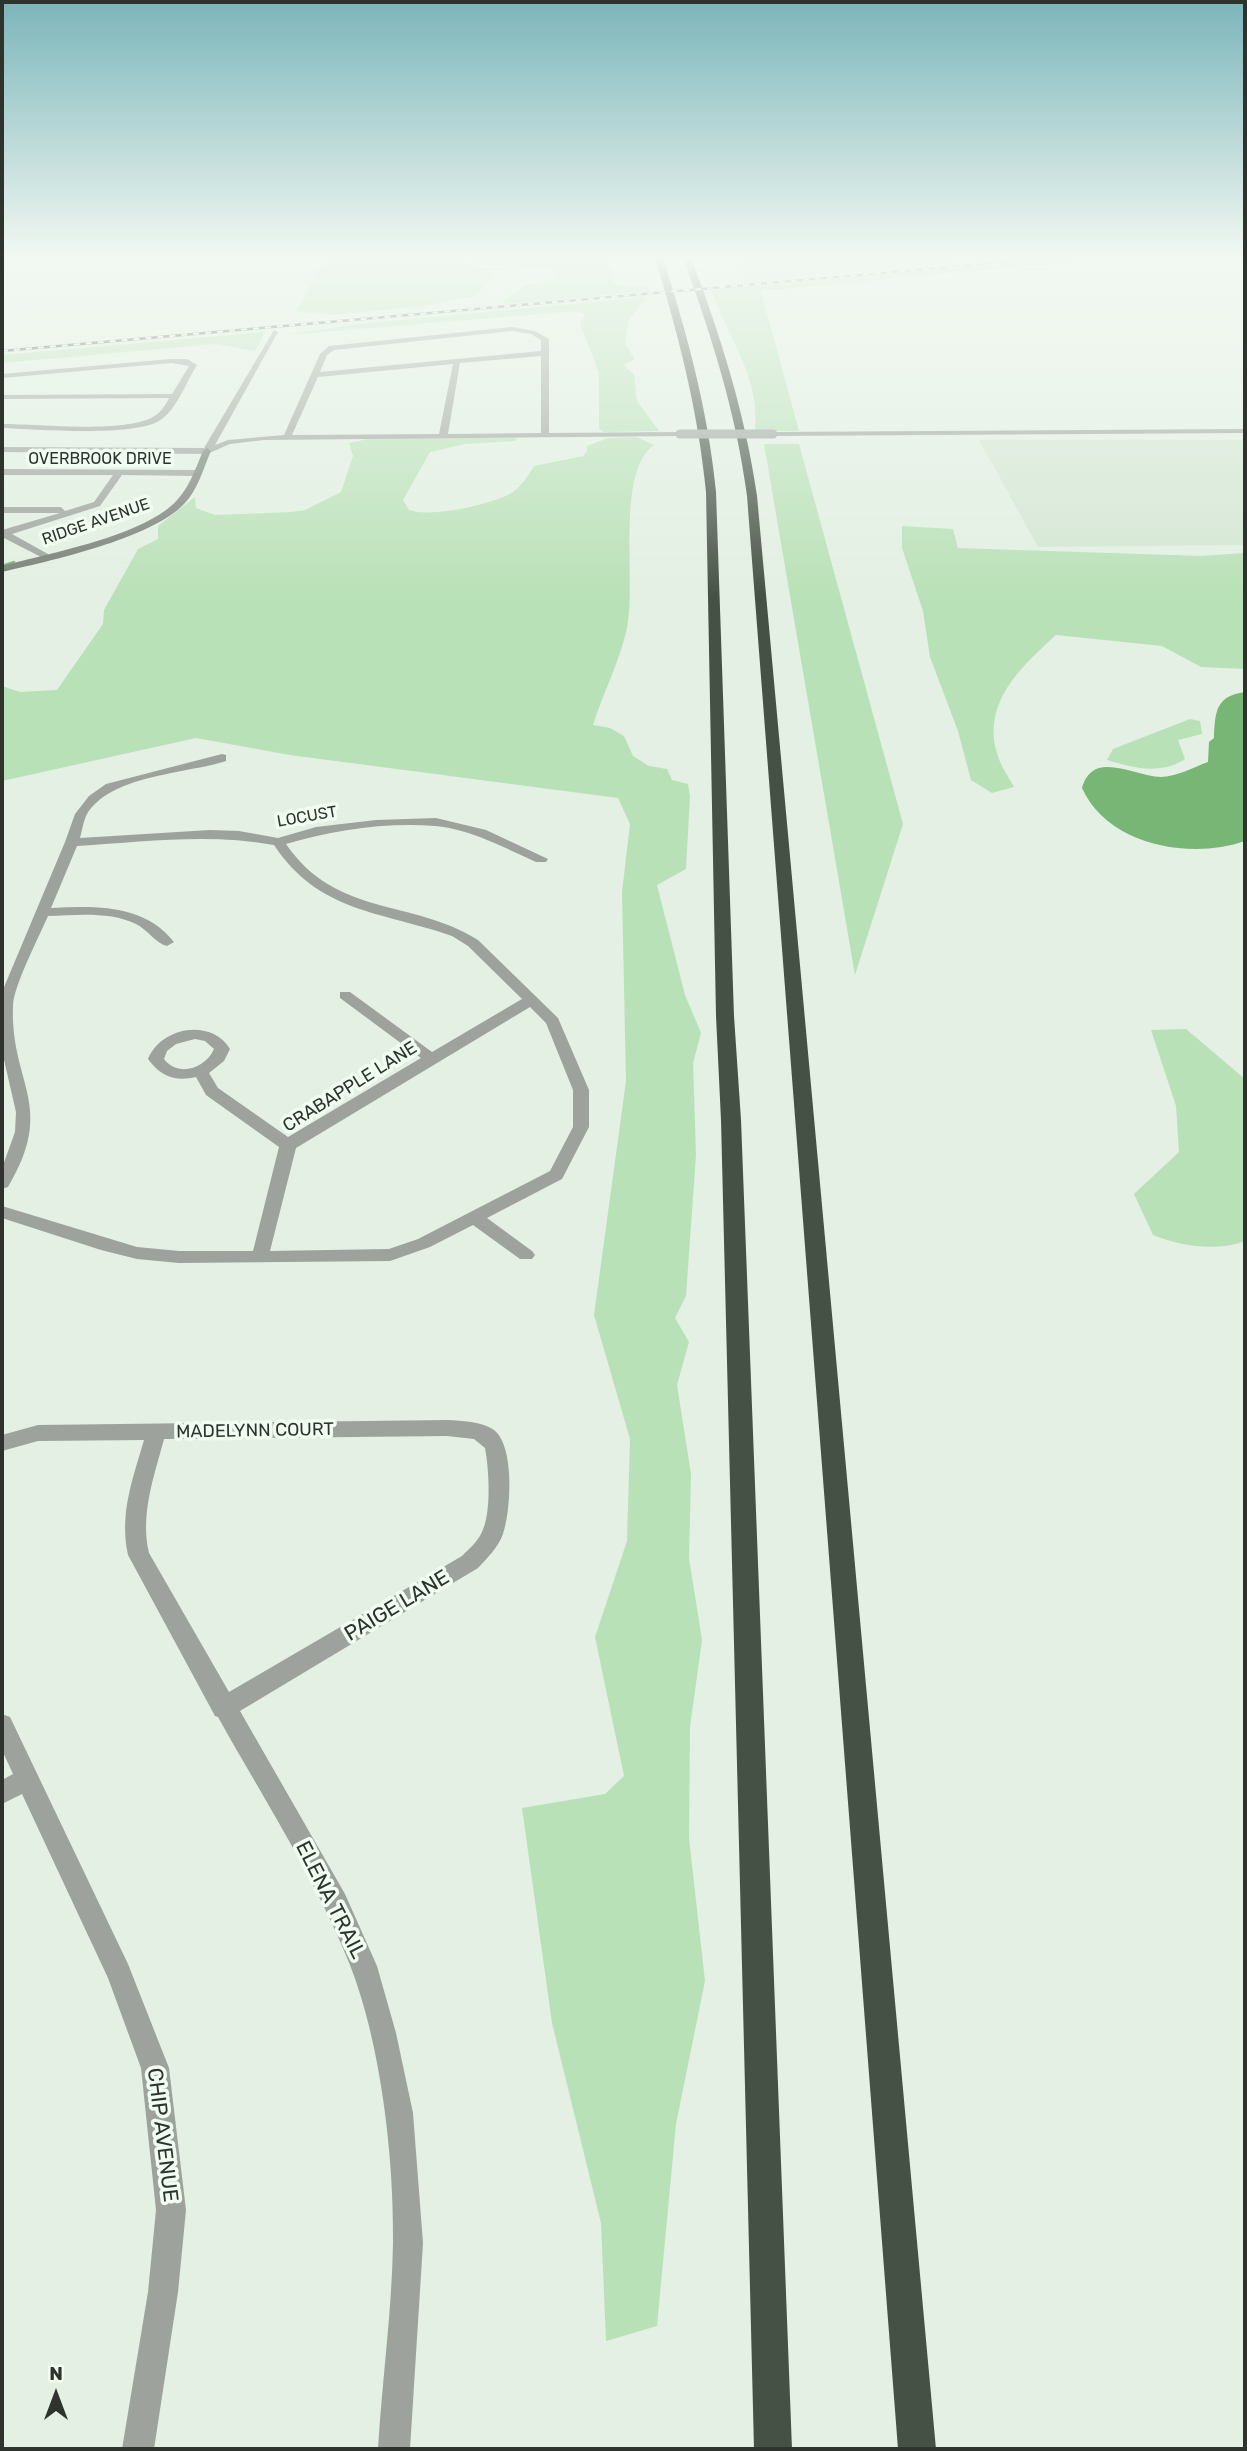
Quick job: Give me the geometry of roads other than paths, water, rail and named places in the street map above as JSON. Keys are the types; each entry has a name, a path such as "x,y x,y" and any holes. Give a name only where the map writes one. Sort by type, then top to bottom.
{"highway":[{"path":"693,369 704,419 711,492 725,1016 732,1134 773,2449"},
{"path":"725,369 741,417 752,496 917,2449"}],"street":[{"path":"2,376 80,369"},
{"path":"2,426 149,424 159,418 190,369"},
{"path":"207,451 253,369"},
{"path":"287,437 317,369"},
{"path":"314,375 371,369"},
{"path":"443,436 455,369"},
{"path":"545,435 546,369"},
{"path":"2,397 172,396"},
{"path":"52,450 71,426"},
{"path":"2,450 207,451 236,440 287,437 1245,431"},
{"name":"RIDGE AVENUE","path":"2,569 135,528 160,517 179,504 207,451"},
{"name":"OVERBROOK DRIVE","path":"2,472 197,473"},
{"path":"2,535 97,504 119,473"},
{"path":"2,510 75,512"},
{"path":"2,535 41,558"},
{"path":"2,1183 15,1162 25,1133 26,1113 3,1028 5,1002 72,842 76,820 89,801 102,790 137,778 222,758"},
{"name":"LOCUST","path":"72,842 210,834 278,842 328,830 436,822 481,833 541,859"},
{"path":"2,1212 137,1253 179,1257 390,1255 424,1243 555,1175 581,1127 581,1090 553,1021 473,943 457,933 336,898 306,881 290,864 278,842"},
{"path":"43,912 105,911 126,914 158,930 167,942"},
{"path":"345,995 432,1059"},
{"name":"CRABAPPLE LANE","path":"260,1257 288,1145 530,1000"},
{"path":"200,1072 212,1091 288,1145"},
{"path":"475,1218 526,1255"},
{"name":"MADELYNN COURT","path":"2,1443 38,1433 470,1429 486,1435 494,1443 497,1454"},
{"name":"ELENA TRAIL","path":"156,1433 135,1512 134,1539 148,1574 336,1903 364,1966 383,2033 399,2113 408,2243 394,2449"},
{"name":"PAIGE LANE","path":"223,1708 470,1562 492,1535 496,1520 497,1454"},
{"name":"CHIP AVENUE","path":"2,1726 119,1973 155,2068 172,2210 163,2292 138,2449"},
{"path":"2,1793 27,1779"}],"waterway":[{"path":"2,566 14,562"}]}
